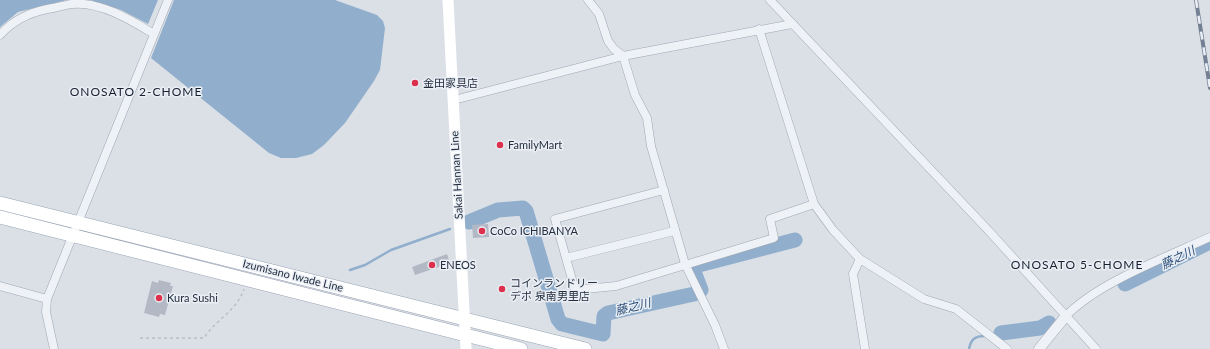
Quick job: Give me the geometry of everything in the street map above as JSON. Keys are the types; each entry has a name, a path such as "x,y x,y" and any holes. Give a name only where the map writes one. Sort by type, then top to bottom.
{"main road":[{"name":"Sakai Hannan Line","path":"448,0 466,349"},
{"name":"Izumisano Iwade Line","path":"0,203 585,349"},
{"name":"Izumisano Iwade Line","path":"0,218 521,349"}],"street":[{"path":"54,349 46,312 47,299 71,236 168,0"},
{"path":"588,0 599,14 608,41 614,49 623,56 636,94 647,118 651,146 685,264 697,292 715,325 724,349"},
{"path":"770,0 988,230 1065,317 1096,349"},
{"path":"0,35 9,24 34,12 72,4 97,7 135,22 154,34"},
{"path":"454,100 623,56 758,29 792,24"},
{"path":"758,29 814,204 832,230 860,259 924,300 956,310 1007,349"},
{"path":"664,190 555,219 575,290 616,286 774,238 770,219 814,204"},
{"path":"566,258 674,230"},
{"path":"1039,349 1077,304 1120,279 1210,237"},
{"path":"860,259 853,274 866,349"},
{"path":"0,286 47,299"}],"path":[{"path":"140,338 204,338 209,330 240,300 247,280"}],"water":[{"path":"0,0 67,0 18,12 0,27"},
{"path":"90,0 158,0 148,24 121,10"},
{"path":"174,0 335,0 377,15 383,21 385,28 380,70 345,123 324,145 312,154 296,158 281,158 269,153 151,58"}],"building":[{"path":"488,224 489,237 473,238 472,225"},
{"path":"447,254 450,263 415,275 412,267"},
{"path":"159,280 171,283 170,286 173,286 165,315 160,314 159,317 144,313 152,281 158,283"}],"waterway":[{"name":"藤之川","path":"469,222 498,210 523,208 526,211 558,319 562,324 603,334 604,316 608,313 694,294 701,290 693,269 695,266 795,240"},
{"name":"藤之川","path":"350,270 365,265 391,250 450,229"},
{"name":"藤之川","path":"1125,284 1210,242"},
{"name":"藤之川","path":"1001,333 1040,328 1049,323"},
{"path":"969,349 974,339 985,336"}],"railway":[{"path":"1196,0 1210,88"}],"place":[{"name":"金田家具店","path":"415,83"},
{"name":"FamilyMart","path":"500,145"},
{"name":"CoCo ICHIBANYA","path":"482,231"},
{"name":"ENEOS","path":"432,265"},
{"name":"コインランドリー デポ 泉南男里店","path":"502,289"},
{"name":"Kura Sushi","path":"159,298"}],"district":[{"name":"ONOSATO 2-CHOME","path":"136,92"},
{"name":"ONOSATO 5-CHOME","path":"1077,265"}]}
